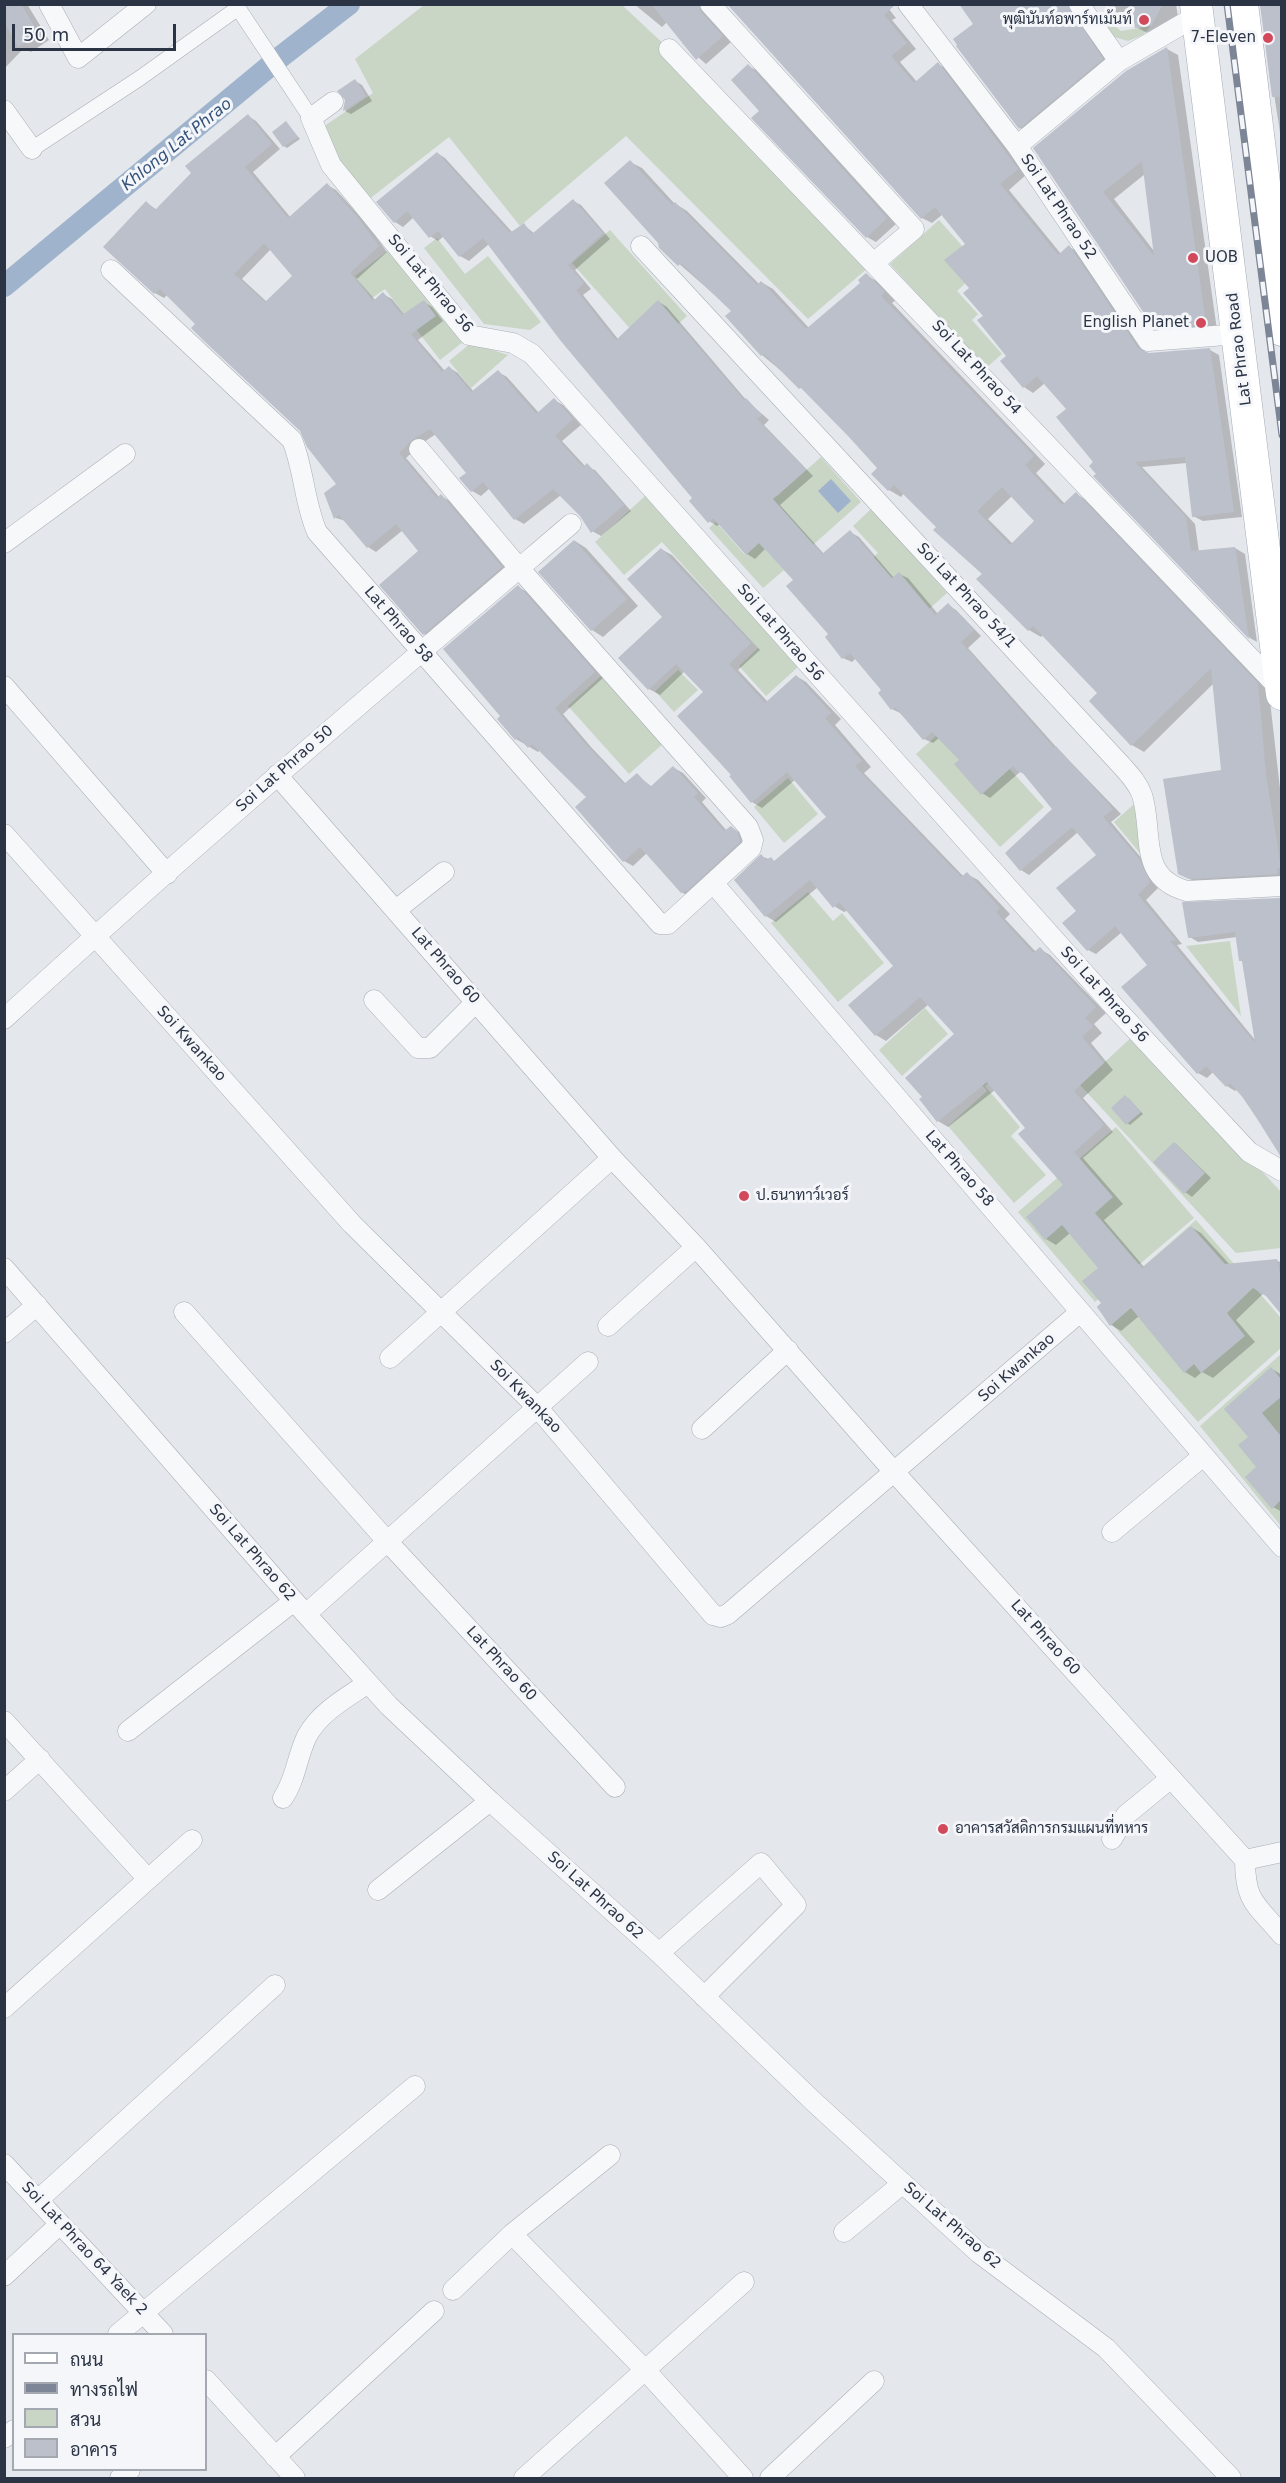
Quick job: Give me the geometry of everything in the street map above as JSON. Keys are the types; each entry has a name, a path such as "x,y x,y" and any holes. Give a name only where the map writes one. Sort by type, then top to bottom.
{"main road":[{"path":"1242,4 1271,164 1281,330"},
{"name":"Lat Phrao Road","path":"1197,10 1239,333 1281,692"}],"street":[{"path":"49,4 78,58 146,4"},
{"path":"710,4 914,229 875,262"},
{"name":"Soi Lat Phrao 52","path":"908,4 1017,146 1148,341 1239,333"},
{"path":"1079,4 1119,61"},
{"path":"4,110 32,148 140,78 238,8 311,118 333,102"},
{"path":"1017,146 1119,61 1197,10"},
{"name":"Soi Lat Phrao 54","path":"669,49 875,262 1281,692"},
{"name":"Soi Lat Phrao 56","path":"311,118 331,165 469,334 513,343 532,354 1118,1011 1249,1152 1281,1171"},
{"name":"Soi Lat Phrao 54/1","path":"641,246 1121,765 1137,785 1142,796 1153,867 1161,879 1172,887 1186,891 1281,886"},
{"name":"Lat Phrao 58","path":"111,270 292,440 300,458 308,511 317,532 660,924 668,924 751,848 753,840 748,826 519,568 419,448"},
{"path":"4,543 125,454"},
{"name":"Soi Lat Phrao 50","path":"4,1019 277,775 571,524"},
{"path":"4,686 167,874"},
{"name":"Lat Phrao 60","path":"277,775 612,1158 696,1247 1245,1860"},
{"name":"Soi Kwankao","path":"4,834 352,1224 538,1408 713,1615 721,1617 728,1614 896,1473 1079,1313"},
{"path":"396,910 444,872"},
{"name":"Lat Phrao 58","path":"714,884 1281,1547"},
{"path":"374,999 418,1048 424,1049 430,1048 476,1002"},
{"path":"390,1358 612,1158"},
{"path":"608,1326 696,1247"},
{"name":"Soi Lat Phrao 62","path":"4,1268 368,1683 490,1802 659,1953 979,2253 1106,2348 1231,2478"},
{"path":"4,1333 37,1305"},
{"name":"Lat Phrao 60","path":"184,1312 387,1541 615,1787"},
{"path":"702,1429 788,1350"},
{"path":"128,1731 387,1541 588,1362"},
{"path":"1112,1532 1203,1456"},
{"path":"283,1798 292,1785 307,1737 323,1716 368,1683"},
{"path":"4,1721 148,1879"},
{"path":"4,1791 40,1759"},
{"path":"1112,1839 1126,1815 1171,1778"},
{"path":"378,1890 490,1802"},
{"path":"4,2008 192,1840"},
{"path":"1281,1852 1245,1860 1245,1885 1248,1895 1281,1935"},
{"path":"659,1953 761,1863 796,1905 704,1997"},
{"path":"38,2200 275,1984"},
{"path":"119,2333 415,2085"},
{"path":"453,2290 512,2234 610,2155"},
{"name":"Soi Lat Phrao 64 Yaek 2","path":"4,2164 162,2333"},
{"path":"844,2232 903,2184"},
{"path":"4,2276 60,2224"},
{"path":"512,2234 646,2371 743,2478"},
{"path":"524,2478 744,2283"},
{"path":"275,2457 434,2311"},
{"path":"770,2478 874,2381"},
{"path":"208,2390 294,2478"}],"green space":[{"path":"424,5 622,5 669,49 875,262 808,319 626,136 520,226 449,137 368,200 336,160 323,127 373,93 355,59"},
{"path":"1105,18 1121,31 1151,26 1143,35 1128,41 1111,36"},
{"path":"939,220 982,268 957,291 978,314 972,320 1002,354 985,369 890,264"},
{"path":"610,230 687,316 649,350 572,263"},
{"path":"437,238 465,274 488,256 541,322 530,330 484,324 424,248"},
{"path":"390,249 463,342 440,360 385,289 372,298 355,276"},
{"path":"471,343 508,355 471,388 449,361"},
{"path":"821,457 861,502 813,545 771,524 761,478 777,496"},
{"path":"645,496 799,666 766,696 739,666 758,648 662,542 624,575 595,542"},
{"path":"871,509 947,593 899,636 868,562 878,553 853,526"},
{"path":"716,522 745,555 759,543 784,570 763,588 709,528"},
{"path":"678,670 698,690 674,712 655,691"},
{"path":"603,674 665,742 629,774 568,706"},
{"path":"960,714 1044,807 1000,847 916,754"},
{"path":"788,778 818,814 784,843 754,807"},
{"path":"1142,797 1149,864 1114,822"},
{"path":"808,892 833,921 842,913 884,963 838,1002 771,923"},
{"path":"1230,941 1241,1016 1186,946"},
{"path":"925,1008 948,1034 902,1076 879,1050"},
{"path":"1135,1034 1281,1192 1281,1248 1236,1253 1080,1085"},
{"path":"964,1064 995,1077 985,1086 1020,1127 1011,1136 1046,1175 1014,1203 948,1126 987,1091"},
{"path":"1116,1127 1194,1218 1095,1302 1018,1212"},
{"path":"1196,1220 1281,1318 1281,1348 1198,1422 1097,1307"},
{"path":"1281,1354 1281,1526 1200,1426"}],"water":[{"path":"831,479 851,501 838,513 818,491"}],"building":[{"path":"4,4 21,4 38,33 18,47 4,21"},
{"path":"651,4 698,4 701,12 723,36 696,60"},
{"path":"727,4 896,4 884,15 907,43 891,56 914,83 938,62 1018,169 1000,184 1058,255 1069,245 1138,348 1149,353 1210,348 1234,512 1192,517 1185,457 1135,462 1186,517 1191,551 1235,547 1249,639 1093,476 1096,474 1089,466 1093,462 1056,417 1066,409 1037,376 1023,388 1000,361 1006,356 977,320 983,316 963,293 969,288 944,260 965,244 935,207 921,219"},
{"path":"959,4 1067,4 1103,59 1019,129 956,46 953,39 973,24"},
{"name":"พุฒินันท์อพาร์ทเม้นท์","path":"1133,4 1163,4 1151,26 1135,28"},
{"path":"1260,4 1281,4 1281,97 1272,97"},
{"path":"1167,47 1206,324 1154,328 1033,148 1126,71","holes":["1142,161 1154,256 1103,192"]},
{"path":"748,64 887,218 866,238 751,118 759,111 731,80"},
{"path":"355,79 366,96 343,111 345,100 337,91"},
{"path":"248,114 272,144 245,167 288,218 327,183 379,246 350,273 373,301 383,292 402,315 424,300 436,316 411,334 442,372 449,366 471,392 498,370 536,414 554,398 573,419 555,436 583,467 587,463 624,505 591,533 580,516 553,489 514,520 483,482 471,492 459,478 466,473 430,429 412,440 399,453 437,498 441,494 502,567 423,635 379,585 418,551 396,524 367,548 339,515 334,519 324,493 336,484 307,447 300,431 191,328 195,324 160,289 154,294 103,247 146,201 155,210 191,173 185,166","holes":["264,243 292,276 265,302 234,274"]},
{"path":"286,121 298,137 283,147 272,132"},
{"path":"437,152 510,233 524,223 532,234 573,199 603,233 568,265 584,283 576,290 616,340 658,300 744,400 746,398 762,415 757,419 806,470 773,499 822,554 850,530 892,578 899,572 935,615 948,603 974,630 961,642 1054,748 1056,746 1113,809 1103,817 1140,860 1150,882 1138,895 1176,940 1170,941 1255,1043 1235,932 1188,938 1182,902 1281,898 1281,1157 1246,1101 1230,1083 1226,1087 1206,1066 1197,1074 1121,987 1147,965 1115,926 1087,951 1062,923 1076,911 1056,888 1096,855 1072,827 1020,871 1005,853 1052,809 1021,771 1019,773 1013,766 981,795 954,764 959,760 932,732 923,740 895,707 891,710 878,693 881,690 850,653 842,659 825,637 828,634 786,586 793,580 759,543 746,555 713,518 708,523 689,501 692,498 560,340 483,238 459,257 438,231 429,238 407,211 394,223 376,202"},
{"path":"630,160 672,205 675,202 757,285 761,281 806,329 860,283 858,280 866,273 885,292 881,296 1034,456 1025,465 1062,505 1076,492 1258,684 1266,775 1281,868 1277,869 1278,874 1189,879 1178,874 1163,779 1221,770 1211,668 1131,746 1089,701 1097,693 1033,626 1028,631 976,579 982,574 933,530 936,527 894,485 888,491 871,474 877,468 849,437 801,388 799,389 764,354 761,356 725,316 731,311 681,263 678,266 659,248 658,243 604,183","holes":["1002,487 1034,521 1010,545 977,511"]},
{"path":"574,540 627,599 591,631 538,572"},
{"path":"661,548 751,643 729,664 765,703 796,675 831,713 825,718 862,761 855,766 961,877 967,872 1000,908 996,912 1033,953 1040,947 1096,1007 1085,1018 1093,1026 1082,1037 1104,1063 1074,1091 1104,1125 1074,1152 1113,1197 1095,1213 1142,1268 1191,1226 1225,1264 1277,1259 1281,1281 1281,1314 1266,1296 1253,1288 1227,1313 1245,1336 1201,1373 1194,1364 1184,1373 1131,1308 1110,1326 1097,1307 1101,1303 1082,1281 1098,1268 1062,1225 1045,1240 1026,1217 1063,1185 1018,1134 1025,1128 987,1082 937,1122 919,1099 922,1097 905,1078 954,1034 920,997 875,1036 848,1005 893,966 839,902 833,908 810,880 765,917 734,880 761,854 766,860 771,857 774,861 826,817 787,772 751,803 729,776 731,775 677,716 703,692 676,664 648,690 618,658 662,617 627,579"},
{"path":"518,585 595,672 555,708 582,740 624,784 637,773 650,787 673,766 698,793 694,797 724,831 731,826 738,833 740,842 688,890 681,893 640,847 623,862 575,807 586,797 532,744 528,748 518,737 515,740 497,719 500,716 443,649"},
{"path":"1125,1095 1141,1112 1126,1125 1111,1108"},
{"path":"1174,1142 1205,1173 1184,1194 1153,1162"},
{"path":"1271,1367 1281,1379 1281,1397 1262,1413 1281,1436 1281,1500 1272,1509 1245,1477 1256,1467 1238,1445 1248,1437 1224,1409"}],"waterway":[{"name":"Khlong Lat Phrao","path":"4,286 283,55 349,4"}],"railway":[{"path":"1227,4 1282,435"}],"place":[{"name":"พุฒินันท์อพาร์ทเม้นท์","path":"1144,20"},
{"name":"7-Eleven","path":"1268,38"},
{"name":"UOB","path":"1193,258"},
{"name":"English Planet","path":"1201,323"},
{"name":"ป.ธนาทาว์เวอร์","path":"744,1196"},
{"name":"อาคารสวัสดิการกรมแผนที่ทหาร","path":"943,1829"}]}
